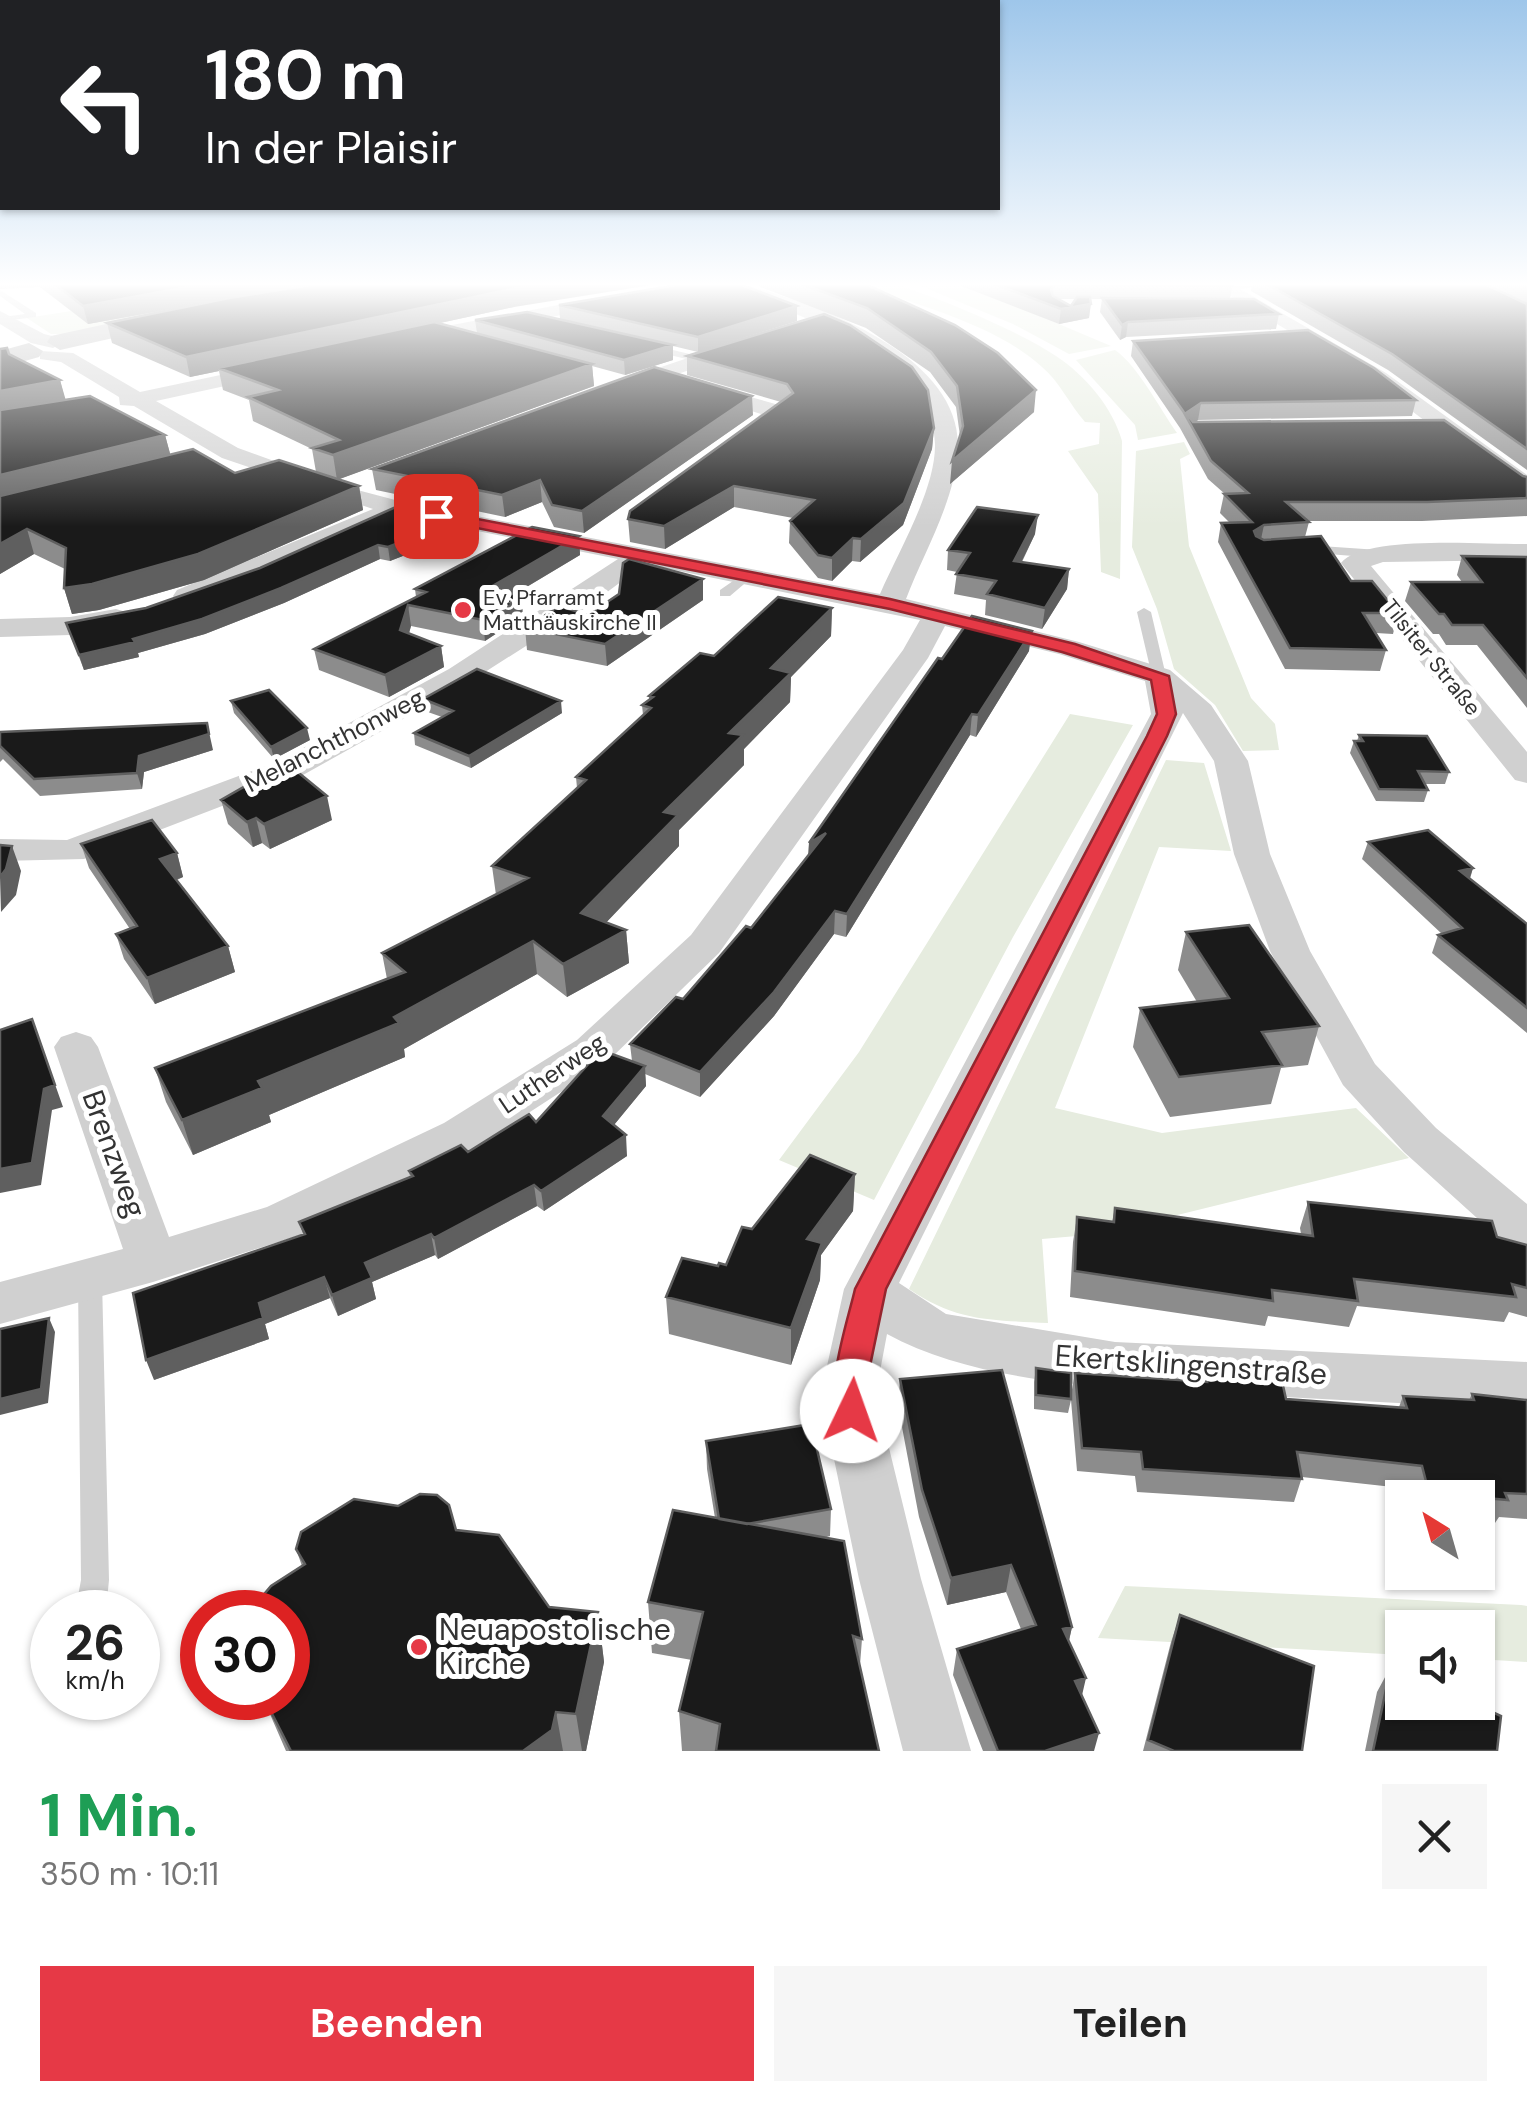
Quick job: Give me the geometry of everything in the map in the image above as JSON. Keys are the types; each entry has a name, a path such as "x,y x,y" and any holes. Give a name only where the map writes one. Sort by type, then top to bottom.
{"street":[{"path":"74,364 230,453 338,492 397,508 640,556 735,585 890,604 1069,648 1159,676 1200,712 1231,761 1252,854 1290,951 1359,1074 1420,1140 1527,1233"},
{"path":"612,386 686,364"},
{"path":"890,604 935,489 946,449 939,422 941,408 921,380 901,364"},
{"path":"1355,364 1450,426 1527,486"},
{"path":"104,405 284,367"},
{"path":"653,376 778,412 732,445"},
{"path":"1411,427 1450,426"},
{"path":"192,462 230,453"},
{"path":"338,492 372,479"},
{"path":"0,628 70,626 144,611 397,508"},
{"path":"591,545 624,522"},
{"path":"1380,554 1527,552"},
{"name":"Tilsiter Straße","path":"1380,554 1354,562 1527,773"},
{"name":"Melanchthonweg","path":"0,850 71,851 290,768 460,674 577,601 640,556"},
{"name":"Lutherweg","path":"0,1303 153,1262 283,1221 460,1135 592,1051 705,944 918,652 936,616"},
{"path":"936,1751 890,1579 852,1411 854,1366 870,1289 1157,736 1166,714 1159,676"},
{"name":"Brenzweg","path":"76,1047 153,1262"},
{"name":"Ekertsklingenstraße","path":"870,1289 904,1317 934,1333 1020,1351 1115,1365 1527,1386"}],"lane":[{"path":"1297,549 1380,554"},
{"path":"1144,612 1159,676"},
{"path":"90,1279 94,1590"}],"shaded area":[{"path":"1037,364 1067,364 1105,405 1118,429 1122,441 1120,579 1101,572 1098,494 1068,451 1099,444 1100,423 1085,422"},
{"path":"1079,364 1129,364 1177,433 1138,440 1135,425"},
{"path":"1184,442 1190,454 1180,459 1189,546 1251,698 1275,724 1279,750 1243,751 1215,705 1174,669 1157,609 1132,547 1136,451"},
{"path":"1070,714 1133,725 1013,937 874,1200 779,1160 859,1052"},
{"path":"1166,760 1204,763 1231,851 1159,847 1055,1108 1162,1133 1356,1108 1409,1158 1100,1234 1042,1239 1048,1323 976,1317 943,1308 909,1289"},
{"path":"1125,1586 1527,1606 1527,1662 1495,1660 1495,1610 1385,1610 1385,1654 1098,1638"}],"building":[{"path":"0,364 28,364 60,380 0,391"},
{"path":"238,364 592,364 333,455 312,448 339,440 248,397 278,390 218,368"},
{"path":"715,364 907,364 912,367 928,390 934,428 904,503 861,539 853,538 832,558 818,555 790,521 814,500 734,486 664,526 628,519 630,511 793,393 787,384"},
{"path":"940,364 1009,364 1036,390 952,461 963,426 957,386"},
{"path":"1149,364 1367,364 1416,400 1201,403 1186,413 1193,422 1444,420 1527,477 1527,498 1286,502 1309,522 1264,525 1254,531 1256,536 1264,540 1321,536 1351,581 1372,581 1398,613 1363,613 1386,650 1290,648 1221,523 1252,522 1224,494 1248,493 1211,461 1183,411"},
{"path":"1406,364 1527,364 1527,449"},
{"path":"654,367 752,396 582,511 552,505 540,480 502,495 372,469"},
{"path":"90,396 165,435 0,475 0,410"},
{"path":"193,449 235,473 279,460 359,486 198,554 92,584 64,588 66,548 27,529 0,544 0,496"},
{"path":"398,506 462,519 388,547 378,545 202,619 133,639 135,642 79,655 66,623 146,608 260,568"},
{"path":"977,507 1038,515 1014,561 1069,569 1045,608 987,594 996,581 956,574 970,553 948,550"},
{"path":"532,527 579,536 491,587 521,596 483,620 408,605 400,630 441,646 385,675 314,649 426,592 415,589"},
{"path":"1462,556 1527,557 1527,678 1483,625 1452,625 1411,582 1482,582"},
{"path":"629,559 703,579 605,644 525,628 559,606 588,615 619,594 623,563"},
{"path":"778,597 832,608 771,668 791,673 729,733 743,735 664,812 678,815 581,913 626,930 563,964 533,941 394,1017 399,1023 258,1081 262,1088 182,1120 155,1068 405,972 382,953 528,878 492,866 586,780 576,777 651,708 642,705 653,697 649,696 700,653 714,656"},
{"path":"972,616 1032,631 978,715 972,714 847,914 835,911 774,992 700,1072 630,1044 676,997 683,999 746,926 751,928 826,833 809,843 938,658 942,659"},
{"path":"477,669 561,701 469,756 414,733 453,711 423,699"},
{"path":"269,690 307,728 271,747 231,701"},
{"path":"207,723 209,734 139,756 137,773 34,779 0,746 0,732"},
{"path":"1359,735 1427,736 1449,772 1418,771 1428,790 1379,789 1354,741 1363,741"},
{"path":"294,769 327,796 264,824 256,818 247,822 221,800 249,784"},
{"path":"152,820 177,853 160,859 228,946 147,978 116,934 137,926 81,844"},
{"path":"1428,830 1473,868 1460,871 1527,924 1527,1008 1438,935 1462,928 1368,842"},
{"path":"0,845 12,846 0,877"},
{"path":"1249,925 1319,1026 1262,1032 1282,1065 1179,1077 1140,1008 1229,998 1186,932"},
{"path":"32,1019 55,1085 44,1089 32,1163 0,1169 0,1030"},
{"path":"601,1050 645,1066 603,1116 626,1135 541,1191 534,1185 434,1238 431,1234 365,1263 372,1278 332,1295 324,1277 259,1303 263,1318 146,1360 133,1293 305,1234 299,1222 413,1176 409,1171 461,1145 468,1152 529,1114 536,1122"},
{"path":"810,1155 855,1174 807,1239 822,1243 791,1328 666,1297 682,1258 726,1265 742,1227 752,1229"},
{"path":"1308,1202 1492,1221 1497,1237 1527,1245 1527,1288 1512,1284 1516,1297 1354,1279 1358,1301 1272,1290 1273,1301 1075,1271 1077,1217 1114,1222 1115,1208 1313,1236"},
{"path":"49,1318 41,1389 0,1399 0,1329"},
{"path":"1036,1368 1071,1373 1071,1399 1036,1395"},
{"path":"1002,1370 1072,1627 1063,1629 1086,1678 1075,1681 1099,1733 1045,1751 998,1751 957,1649 1036,1625 1011,1565 951,1578 922,1490 900,1379"},
{"path":"1075,1373 1207,1382 1205,1375 1282,1381 1286,1399 1407,1408 1403,1396 1474,1400 1472,1394 1527,1400 1527,1494 1505,1493 1508,1500 1495,1499 1495,1480 1426,1480 1422,1466 1297,1452 1302,1479 1143,1469 1141,1452 1082,1448"},
{"path":"811,1424 831,1509 747,1524 719,1519 706,1441"},
{"name":"Neuapostolische Kirche","path":"420,1494 437,1495 449,1505 456,1530 499,1535 549,1607 598,1612 576,1714 556,1712 552,1730 523,1751 291,1751 275,1720 310,1720 310,1590 268,1590 305,1564 296,1549 301,1532 354,1499 398,1506"},
{"path":"673,1510 844,1541 862,1639 853,1636 879,1751 716,1751 720,1724 679,1711 703,1612 648,1602"},
{"path":"1180,1615 1314,1666 1302,1751 1174,1751 1148,1740"},
{"path":"1385,1694 1385,1720 1495,1720 1495,1713 1501,1716 1497,1751 1373,1751"}],"place":[{"name":"Ev. Pfarramt Matthäuskirche II","path":"463,610"},
{"name":"Neuapostolische Kirche","path":"419,1647"}],"route":[{"path":"436,516 890,604 1069,648 1159,676 1166,714 1157,736 870,1289 854,1366 852,1411"}]}
